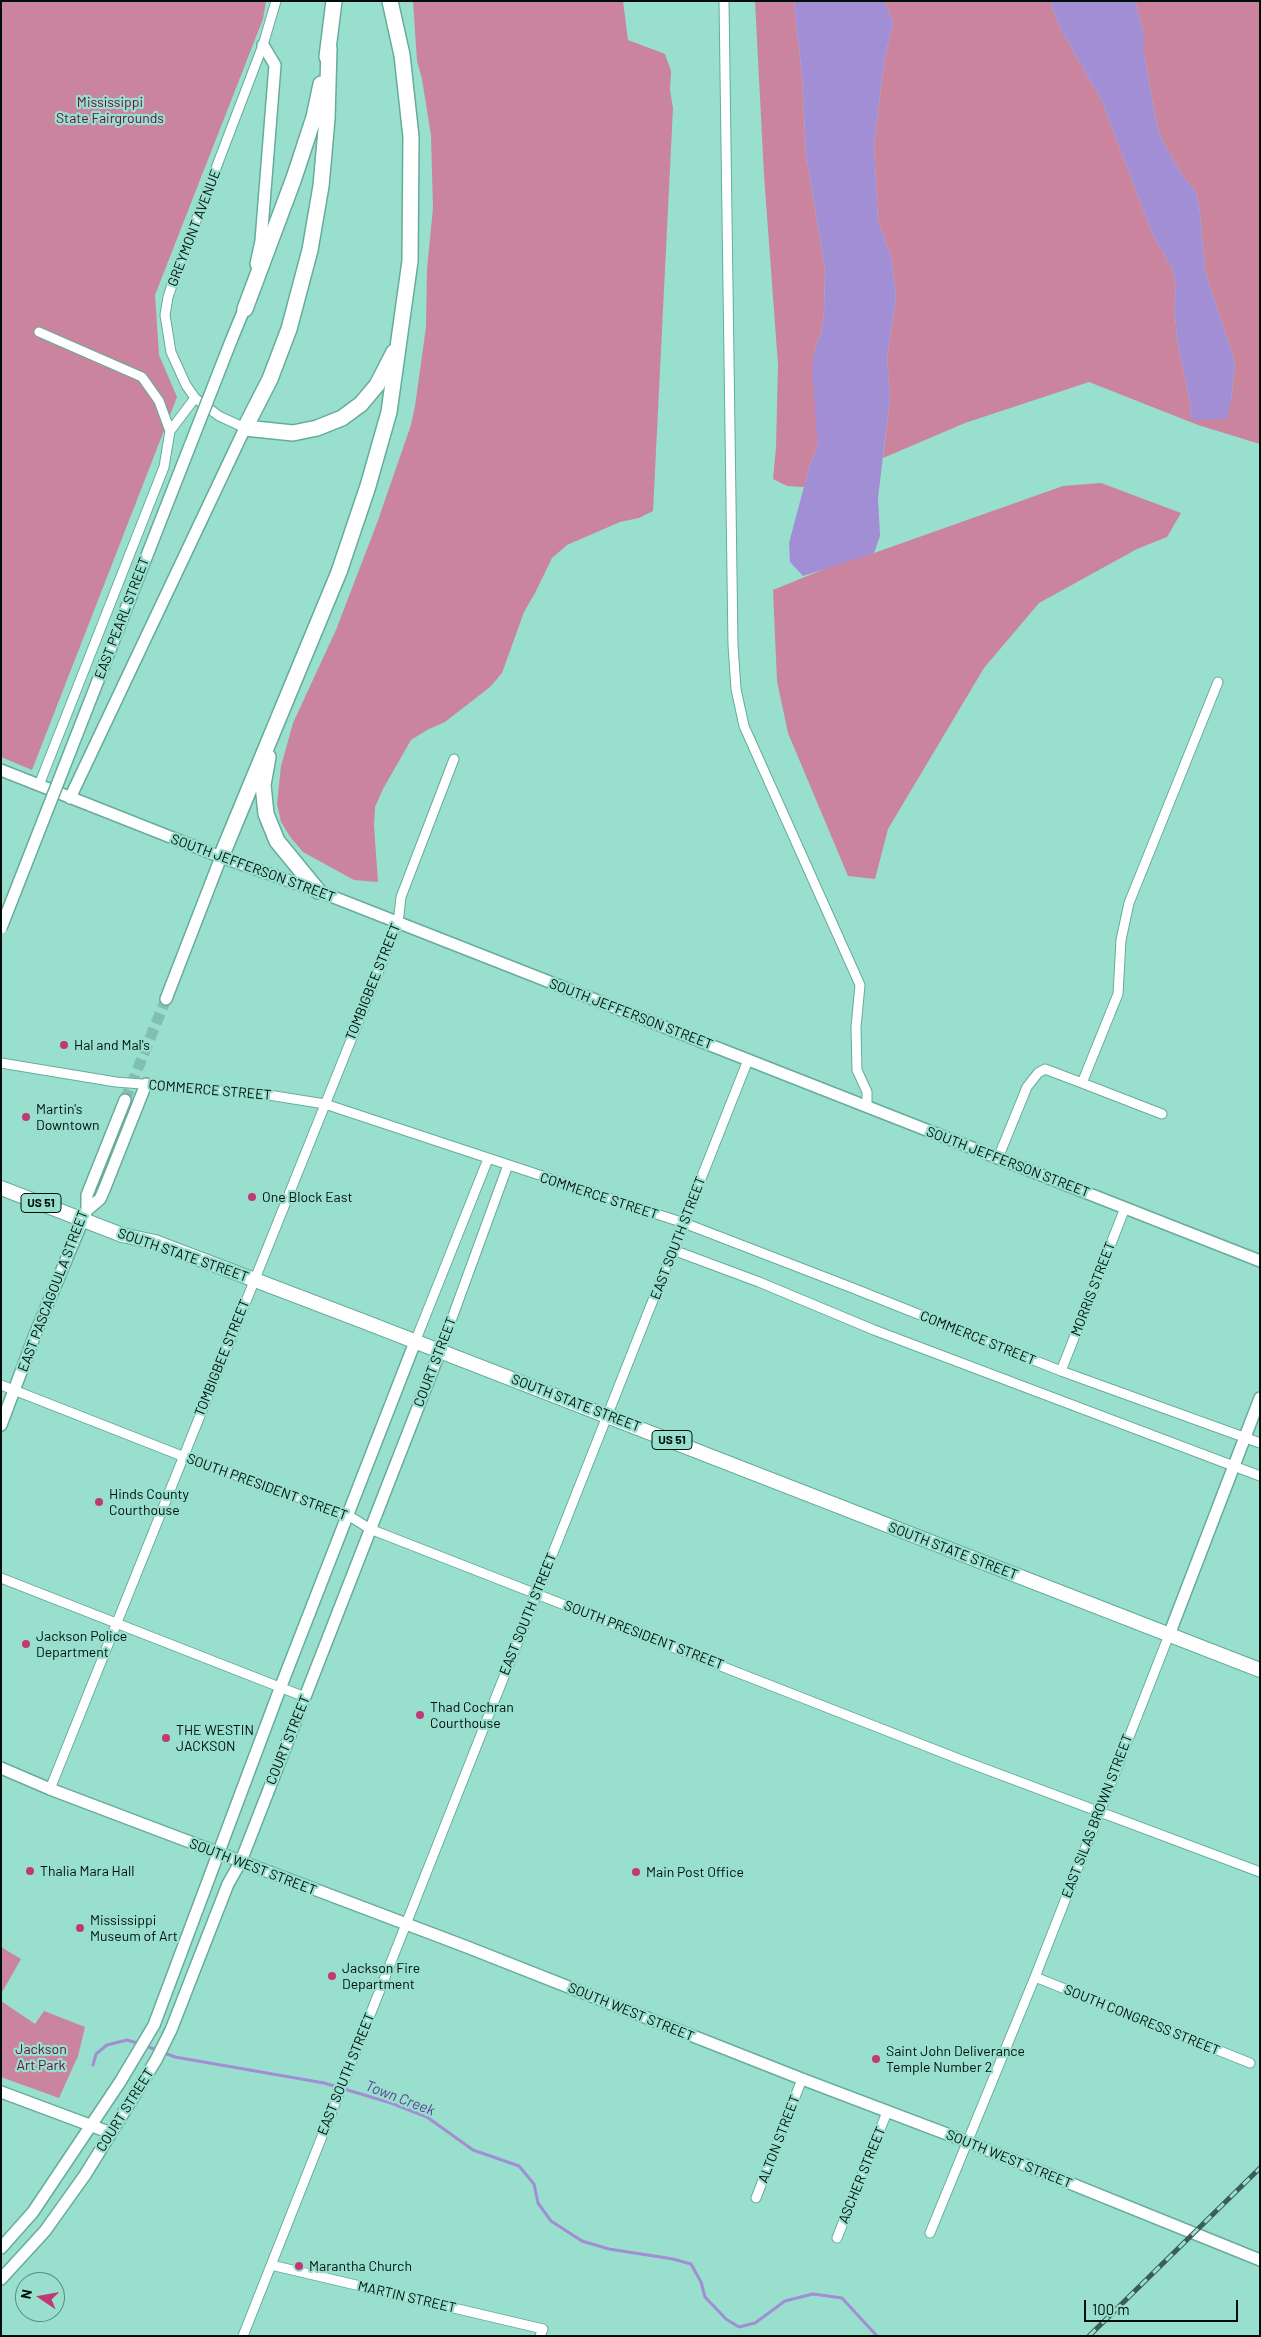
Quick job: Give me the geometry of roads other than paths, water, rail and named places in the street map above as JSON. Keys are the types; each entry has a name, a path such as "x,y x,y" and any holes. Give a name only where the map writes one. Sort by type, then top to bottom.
{"highway":[{"path":"334,1 329,48 321,186 310,250 289,330 270,379 245,428 292,433 318,428 342,418 361,404 377,385 400,340"},
{"path":"221,857 339,572 368,486 389,412 410,261 411,137 402,55 390,1"},
{"path":"245,309 294,178 311,126 329,48"},
{"path":"272,731 263,785 266,814 277,841 318,891"}],"main road":[{"name":"SOUTH STATE STREET","path":"1,1188 84,1214 122,1235 155,1242 608,1415 1260,1670"}],"street":[{"name":"GREYMONT AVENUE","path":"245,428 219,416 195,398 186,385 171,352 165,315 168,297 264,45 276,1"},
{"path":"724,1 733,645 736,689 744,726 860,985 856,1027 857,1070 867,1092 866,1107"},
{"name":"EAST PEARL STREET","path":"1,928 245,309 261,241 275,65 264,45"},
{"path":"39,332 142,377 159,401 170,432"},
{"path":"39,785 164,467 170,432 195,398"},
{"path":"70,798 245,428"},
{"path":"1082,1083 1118,994 1121,940 1129,903 1218,682"},
{"name":"TOMBIGBEE STREET","path":"50,1789 182,1456 398,923 401,898 454,758"},
{"name":"SOUTH JEFFERSON STREET","path":"1,770 221,857 318,891 1260,1261"},
{"path":"166,999 221,857"},
{"name":"EAST SOUTH STREET","path":"243,2336 748,1060"},
{"name":"COMMERCE STREET","path":"1,1063 116,1082 256,1093 324,1104 684,1223 1061,1371 1260,1443"},
{"path":"998,1158 1027,1087 1038,1073 1045,1069 1162,1114"},
{"path":"84,1214 100,1199 146,1084"},
{"name":"EAST PASCAGOULA STREET","path":"1,1426 84,1214 87,1195 125,1100"},
{"name":"COURT STREET","path":"1,2248 33,2212 120,2082 154,2025 281,1686 488,1159"},
{"name":"COURT STREET","path":"1,2279 45,2231 137,2092 171,2030 228,1884 240,1861 305,1697 440,1351 508,1165"},
{"name":"MORRIS STREET","path":"1061,1371 1125,1208"},
{"name":"COMMERCE STREET","path":"673,1250 759,1282 874,1330 1260,1476"},
{"name":"SOUTH PRESIDENT STREET","path":"1,1385 182,1456 348,1515 370,1530 964,1761 1099,1810 1260,1872"},
{"name":"EAST SILAS BROWN STREET","path":"930,2233 1034,1977 1260,1398"},
{"path":"1,1578 305,1697"},
{"name":"SOUTH WEST STREET","path":"1,1768 50,1789 468,1947 802,2079 968,2142 1260,2260"},
{"name":"SOUTH CONGRESS STREET","path":"1034,1977 1250,2063"},
{"name":"ALTON STREET","path":"756,2198 802,2079"},
{"path":"1,2092 111,2133"},
{"name":"ASCHER STREET","path":"836,2238 887,2112"},
{"name":"MARTIN STREET","path":"271,2265 541,2332"}],"waterway":[{"name":"Town Creek","path":"93,2065 96,2054 107,2045 127,2040 140,2044"},
{"name":"Town Creek","path":"146,2046 175,2057 324,2083 391,2103 427,2117 473,2150 519,2166 534,2184 538,2203 551,2221 582,2241 609,2249 673,2259 691,2264 701,2282 705,2297 726,2319 739,2327 755,2323 785,2301 813,2294 842,2298 877,2336"}],"tunnel":[{"path":"125,1100 166,999"}],"railway":[{"path":"1089,2336 1260,2168"}],"place":[{"name":"Hal and Mal's","path":"64,1045"},
{"name":"Martin's Downtown","path":"26,1117"},
{"name":"One Block East","path":"252,1197"},
{"name":"Hinds County Courthouse","path":"99,1502"},
{"name":"Jackson Police Department","path":"26,1644"},
{"name":"Thad Cochran Courthouse","path":"420,1715"},
{"name":"THE WESTIN JACKSON","path":"166,1738"},
{"name":"Thalia Mara Hall","path":"30,1871"},
{"name":"Main Post Office","path":"636,1872"},
{"name":"Mississippi Museum of Art","path":"80,1928"},
{"name":"Jackson Fire Department","path":"332,1976"},
{"name":"Saint John Deliverance Temple Number 2","path":"876,2059"},
{"name":"Marantha Church","path":"299,2266"}],"park label":[{"name":"Mississippi State Fairgrounds","path":"110,110"},
{"name":"Jackson Art Park","path":"41,2058"}]}
